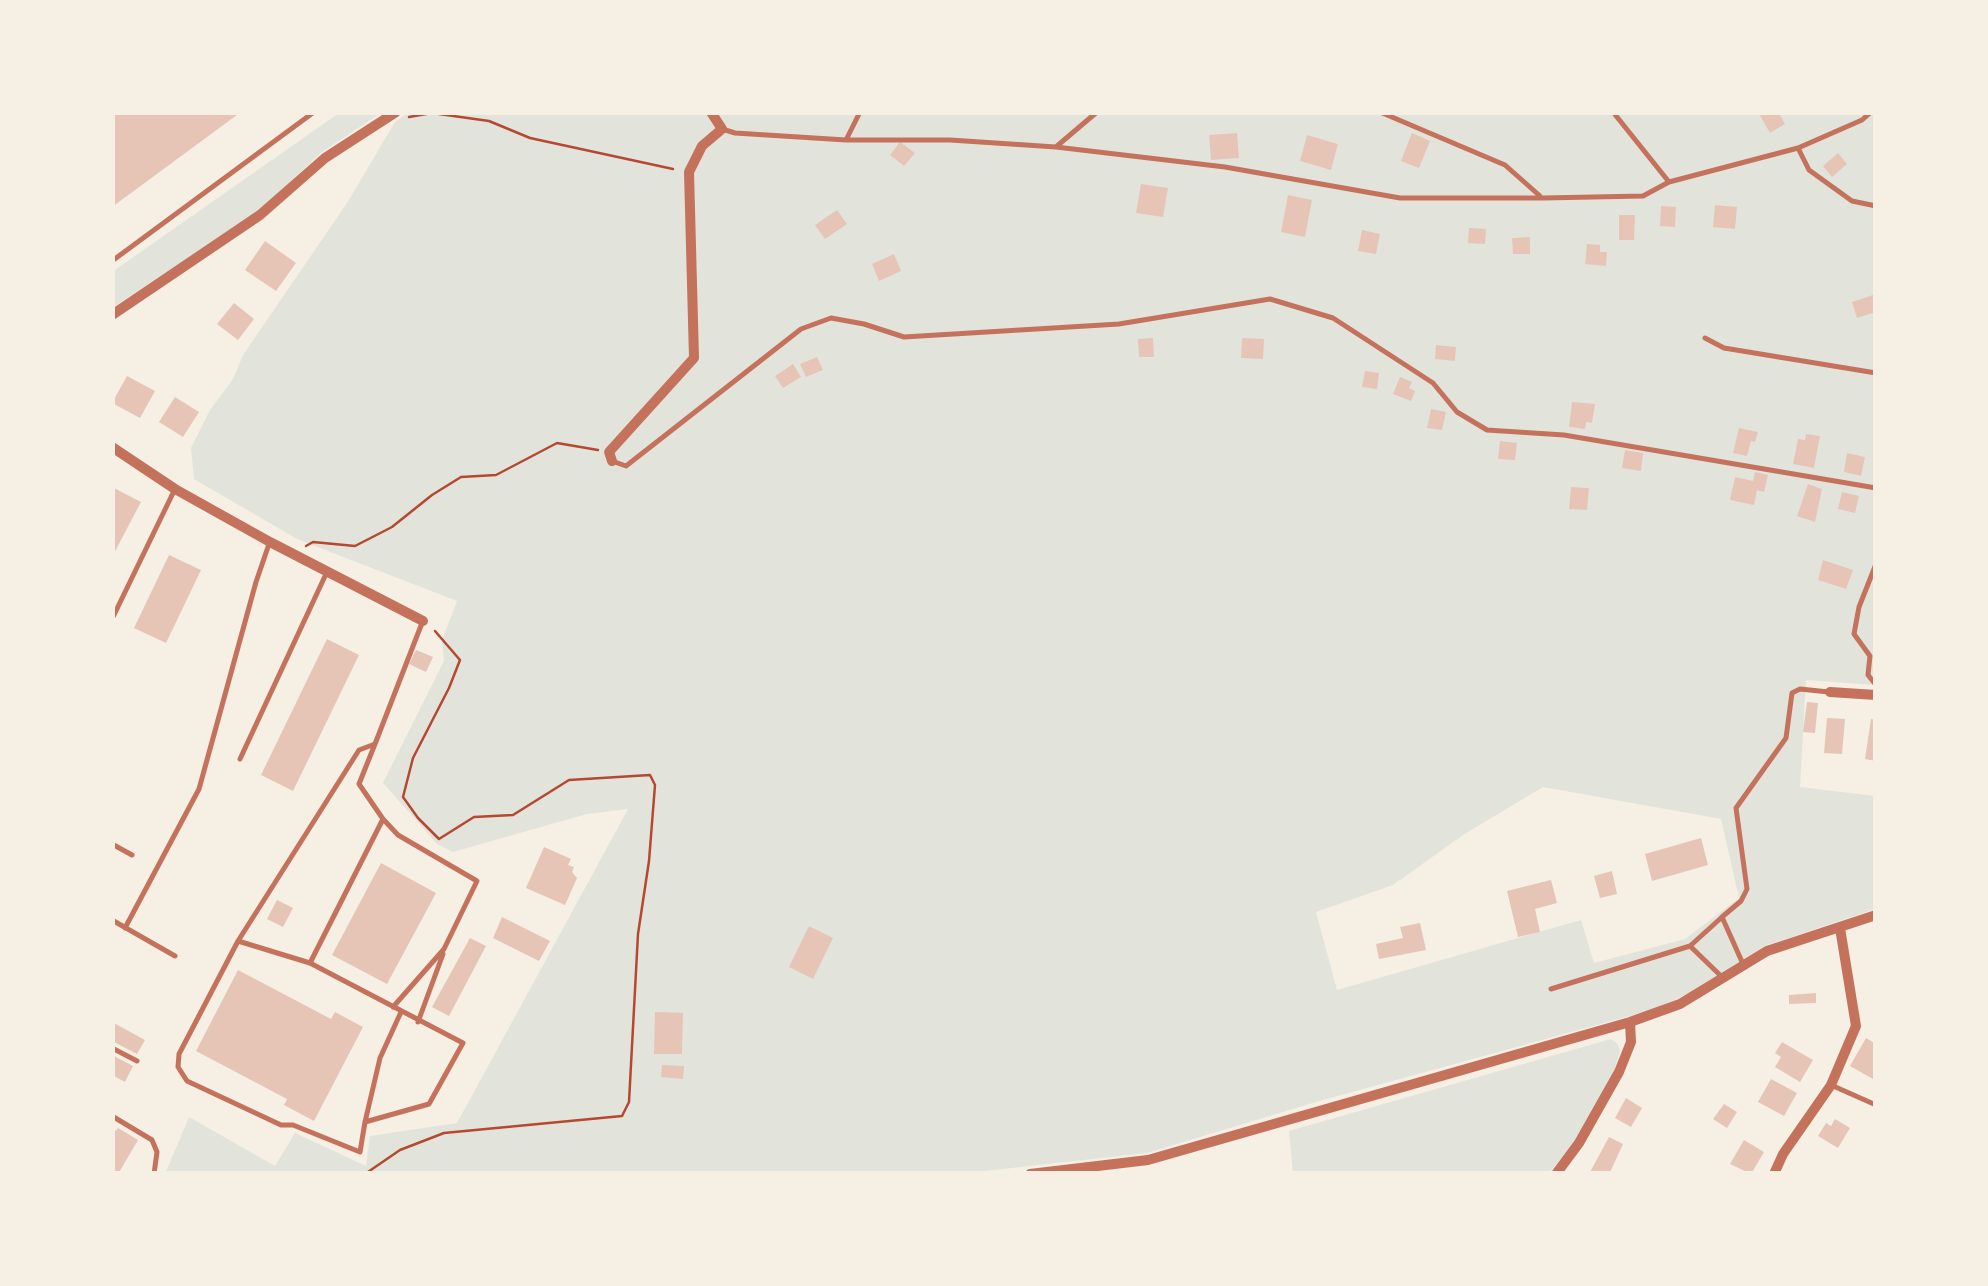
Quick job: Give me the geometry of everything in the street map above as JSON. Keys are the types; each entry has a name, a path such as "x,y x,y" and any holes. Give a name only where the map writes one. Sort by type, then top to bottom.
{"street":[{"path":"112,315 260,216 325,158 396,112"},
{"path":"611,456 694,358 690,172 702,146 722,129 711,112"},
{"path":"112,448 270,542 423,620"},
{"path":"1830,692 1876,695"},
{"path":"1030,1174 1148,1160 1630,1022 1680,1004 1767,951 1876,915"},
{"path":"1774,1174 1831,1086 1856,1026 1840,928"},
{"path":"1556,1174 1619,1072 1631,1042 1630,1022"}],"lane":[{"path":"112,261 314,112"},
{"path":"846,140 860,112"},
{"path":"1056,147 1097,112"},
{"path":"1380,112 1504,166 1543,198"},
{"path":"722,129 846,140 950,140 1056,147 1225,167 1400,198 1543,198 1643,196 1669,182 1798,148 1862,120 1871,112"},
{"path":"1617,114 1669,182"},
{"path":"1798,148 1810,170 1852,201 1876,206"},
{"path":"611,456 626,466 800,329 831,318 904,337 1120,324 1270,299 1333,318 1433,383 1457,412 1488,430 1564,435 1876,488"},
{"path":"1705,338 1724,348 1876,373"},
{"path":"112,620 175,488"},
{"path":"125,928 199,789 270,542"},
{"path":"1876,564 1859,607 1854,634 1870,656 1868,675 1876,686"},
{"path":"240,759 328,572"},
{"path":"418,1022 444,949 477,881 398,835 359,784 423,620"},
{"path":"1552,989 1690,946 1741,901 1747,889 1736,818 1742,796 1786,738 1792,693 1800,689 1830,692"},
{"path":"375,744 359,750 238,941 180,1054 178,1067 187,1082 281,1125 293,1125 360,1152 380,1058 402,1011"},
{"path":"310,963 383,819"},
{"path":"112,844 132,855"},
{"path":"1722,918 1743,964"},
{"path":"112,920 175,956"},
{"path":"238,941 310,963 463,1043 429,1104 365,1122"},
{"path":"1690,946 1722,977"},
{"path":"393,1007 444,949"},
{"path":"112,1048 138,1061"},
{"path":"1831,1086 1876,1105"},
{"path":"112,1116 152,1140 157,1152 154,1174"}],"path":[{"path":"386,120 432,113 489,121 530,138 690,172"},
{"path":"292,554 313,542 355,546 392,528 461,477 496,474 556,443 611,456"},
{"path":"365,1174 400,1150 444,1134 622,1116 629,1102 638,934 650,861 654,785 650,775 570,780 513,815 474,818 440,839 403,796 412,758 460,660 444,638 423,620"}],"shaded area":[{"path":"339,113 381,113 322,152 258,212 113,307 112,272"},
{"path":"407,113 1875,113 1875,685 1806,680 1800,787 1875,796 1875,909 1765,946 1689,993 1655,1009 1147,1153 958,1174 165,1174 189,1117 275,1166 295,1133 366,1166 370,1136 457,1123 628,809 587,814 453,852 437,844 383,783 444,661 442,640 457,601 297,539 194,479 191,448 210,410 347,203 395,122","holes":["1543,787 1721,819 1739,898 1685,939 1594,963 1581,920 1337,990 1316,912 1393,885 1463,835"]},
{"path":"1611,1039 1620,1051 1613,1075 1575,1142 1549,1173 1293,1173 1289,1131"}],"building":[{"path":"112,112 241,112 112,207"},
{"path":"1758,112 1785,112 1780,115 1785,124 1770,133"},
{"path":"1237,133 1239,158 1211,160 1209,135"},
{"path":"1412,133 1430,141 1419,168 1401,161"},
{"path":"1307,135 1338,144 1331,170 1300,161"},
{"path":"900,142 915,153 904,166 890,155"},
{"path":"1838,153 1847,164 1832,177 1823,166"},
{"path":"1141,184 1168,188 1163,217 1136,213"},
{"path":"1288,195 1312,200 1305,237 1281,232"},
{"path":"1715,205 1737,207 1735,229 1713,227"},
{"path":"1661,206 1676,207 1675,227 1660,226"},
{"path":"837,210 847,224 825,239 815,225"},
{"path":"1619,215 1635,215 1634,240 1619,240"},
{"path":"1469,228 1486,229 1485,244 1468,243"},
{"path":"1362,230 1380,234 1376,254 1358,251"},
{"path":"1530,237 1530,254 1513,254 1512,238"},
{"path":"265,241 296,263 276,291 245,270"},
{"path":"1587,244 1600,245 1600,252 1607,252 1606,266 1585,264"},
{"path":"894,254 901,271 879,281 872,264"},
{"path":"1876,294 1876,312 1857,318 1852,302"},
{"path":"234,303 254,319 238,340 217,324"},
{"path":"1153,338 1154,357 1139,357 1138,339"},
{"path":"1242,338 1264,339 1263,359 1241,358"},
{"path":"1436,345 1456,347 1455,361 1435,359"},
{"path":"817,357 823,370 806,377 800,364"},
{"path":"793,364 801,377 783,388 775,376"},
{"path":"1365,371 1379,373 1377,389 1362,387"},
{"path":"127,376 155,391 140,418 112,403"},
{"path":"1400,377 1412,382 1409,388 1415,391 1411,401 1393,394"},
{"path":"175,397 199,412 183,437 159,422"},
{"path":"1572,402 1595,404 1592,423 1586,422 1585,429 1569,427"},
{"path":"1431,409 1446,412 1442,430 1427,428"},
{"path":"1739,428 1758,432 1747,456 1733,453"},
{"path":"1806,434 1820,436 1814,468 1793,464 1798,439 1805,440"},
{"path":"1500,441 1517,443 1515,460 1498,459"},
{"path":"1625,450 1643,453 1641,471 1622,468"},
{"path":"1847,453 1865,457 1861,476 1844,472"},
{"path":"1755,472 1768,475 1764,492 1757,490 1754,505 1730,500 1735,477 1753,481"},
{"path":"1808,484 1822,489 1815,522 1797,516"},
{"path":"112,487 141,502 112,557"},
{"path":"1571,487 1589,488 1587,510 1569,509"},
{"path":"1842,492 1859,496 1855,513 1838,509"},
{"path":"169,555 201,570 166,643 134,628"},
{"path":"1823,560 1853,570 1846,589 1818,580"},
{"path":"327,639 359,655 293,791 261,775"},
{"path":"416,650 433,657 426,672 409,664"},
{"path":"1807,702 1818,703 1815,733 1803,732"},
{"path":"1827,718 1845,719 1842,754 1824,753"},
{"path":"1871,719 1876,720 1876,761 1865,759"},
{"path":"1701,838 1708,865 1652,881 1645,854"},
{"path":"544,847 571,859 568,865 574,867 572,872 577,878 565,905 526,888"},
{"path":"381,863 436,893 387,984 332,955"},
{"path":"1612,871 1617,894 1600,898 1594,876"},
{"path":"1551,880 1557,903 1535,909 1540,932 1518,937 1507,891"},
{"path":"277,900 293,908 283,927 267,919"},
{"path":"502,917 550,941 539,961 493,938"},
{"path":"1420,923 1426,950 1379,959 1376,944 1403,938 1400,927"},
{"path":"809,926 833,938 813,979 789,967"},
{"path":"470,938 486,946 449,1016 432,1007"},
{"path":"238,970 331,1019 335,1012 363,1027 314,1121 284,1105 287,1099 196,1051"},
{"path":"1816,993 1816,1003 1789,1004 1789,995"},
{"path":"655,1012 683,1013 682,1054 654,1054"},
{"path":"112,1022 145,1040 137,1054 112,1041"},
{"path":"1866,1038 1876,1044 1873,1079 1850,1066"},
{"path":"1782,1042 1813,1060 1800,1082 1775,1067 1781,1057 1775,1053"},
{"path":"112,1055 133,1066 125,1082 112,1075"},
{"path":"662,1065 684,1066 683,1079 661,1077"},
{"path":"1771,1079 1797,1093 1784,1116 1758,1102"},
{"path":"1626,1098 1642,1108 1631,1127 1615,1118"},
{"path":"1724,1104 1737,1112 1727,1128 1713,1119"},
{"path":"1835,1119 1850,1128 1838,1148 1818,1136 1826,1123 1831,1126"},
{"path":"118,1128 138,1140 118,1174 112,1174 112,1135"},
{"path":"1609,1137 1623,1144 1609,1174 1589,1174"},
{"path":"1744,1140 1764,1152 1751,1174 1730,1164"}]}
